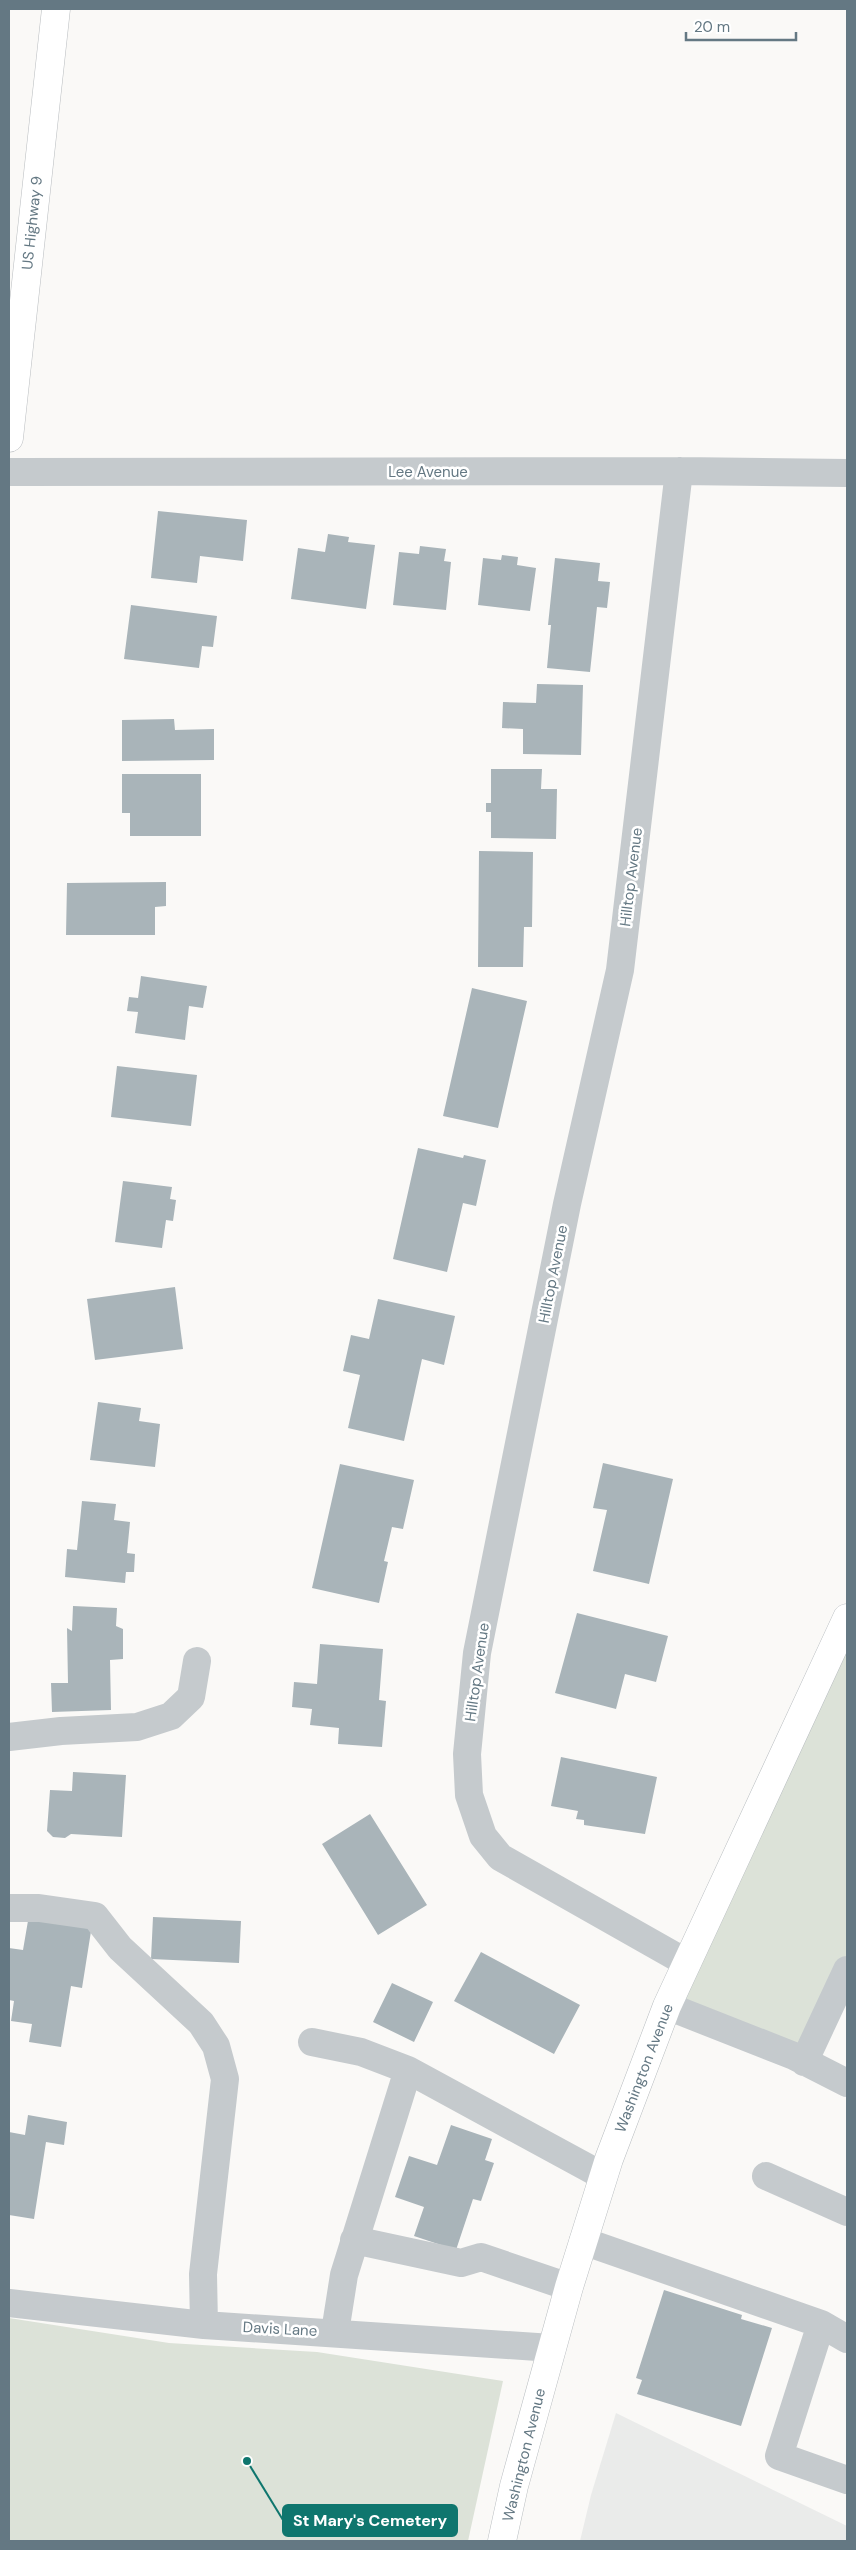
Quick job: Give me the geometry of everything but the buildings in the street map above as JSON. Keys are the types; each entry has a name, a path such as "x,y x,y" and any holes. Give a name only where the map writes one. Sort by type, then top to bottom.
{"main road":[{"name":"US Highway 9","path":"9,438 56,9"},
{"name":"Washington Avenue","path":"502,2541 552,2348 603,2176 667,2006 847,1618"}],"street":[{"name":"Lee Avenue","path":"9,472 679,471 847,474"},
{"name":"Hilltop Avenue","path":"679,471 620,970 567,1204 477,1653 467,1754 469,1796 483,1836 500,1858 687,1963"},
{"path":"9,1737 61,1731 137,1727 171,1716 191,1697 197,1661"},
{"path":"9,1908 39,1908 95,1916 120,1948 201,2023 216,2046 225,2079 203,2274 204,2325"},
{"path":"804,2062 847,1970"},
{"path":"667,2006 804,2062 847,2083"},
{"path":"312,2042 361,2052 408,2070 603,2176"},
{"path":"335,2332 344,2275 408,2070"},
{"path":"766,2176 847,2212"},
{"path":"354,2240 461,2264 481,2257 569,2287"},
{"path":"583,2241 821,2324 847,2339"},
{"name":"Davis Lane","path":"9,2303 204,2325 335,2332 552,2348"},
{"path":"821,2324 779,2456 847,2480"}],"shaded area":[{"path":"847,1618 847,1970 804,2062 667,2006"},
{"path":"9,2318 169,2343 317,2352 503,2381 468,2541 9,2541"},
{"path":"616,2413 847,2526 847,2541 580,2541 591,2495"}],"place":[{"name":"St Mary's Cemetery","path":"247,2461"}]}
